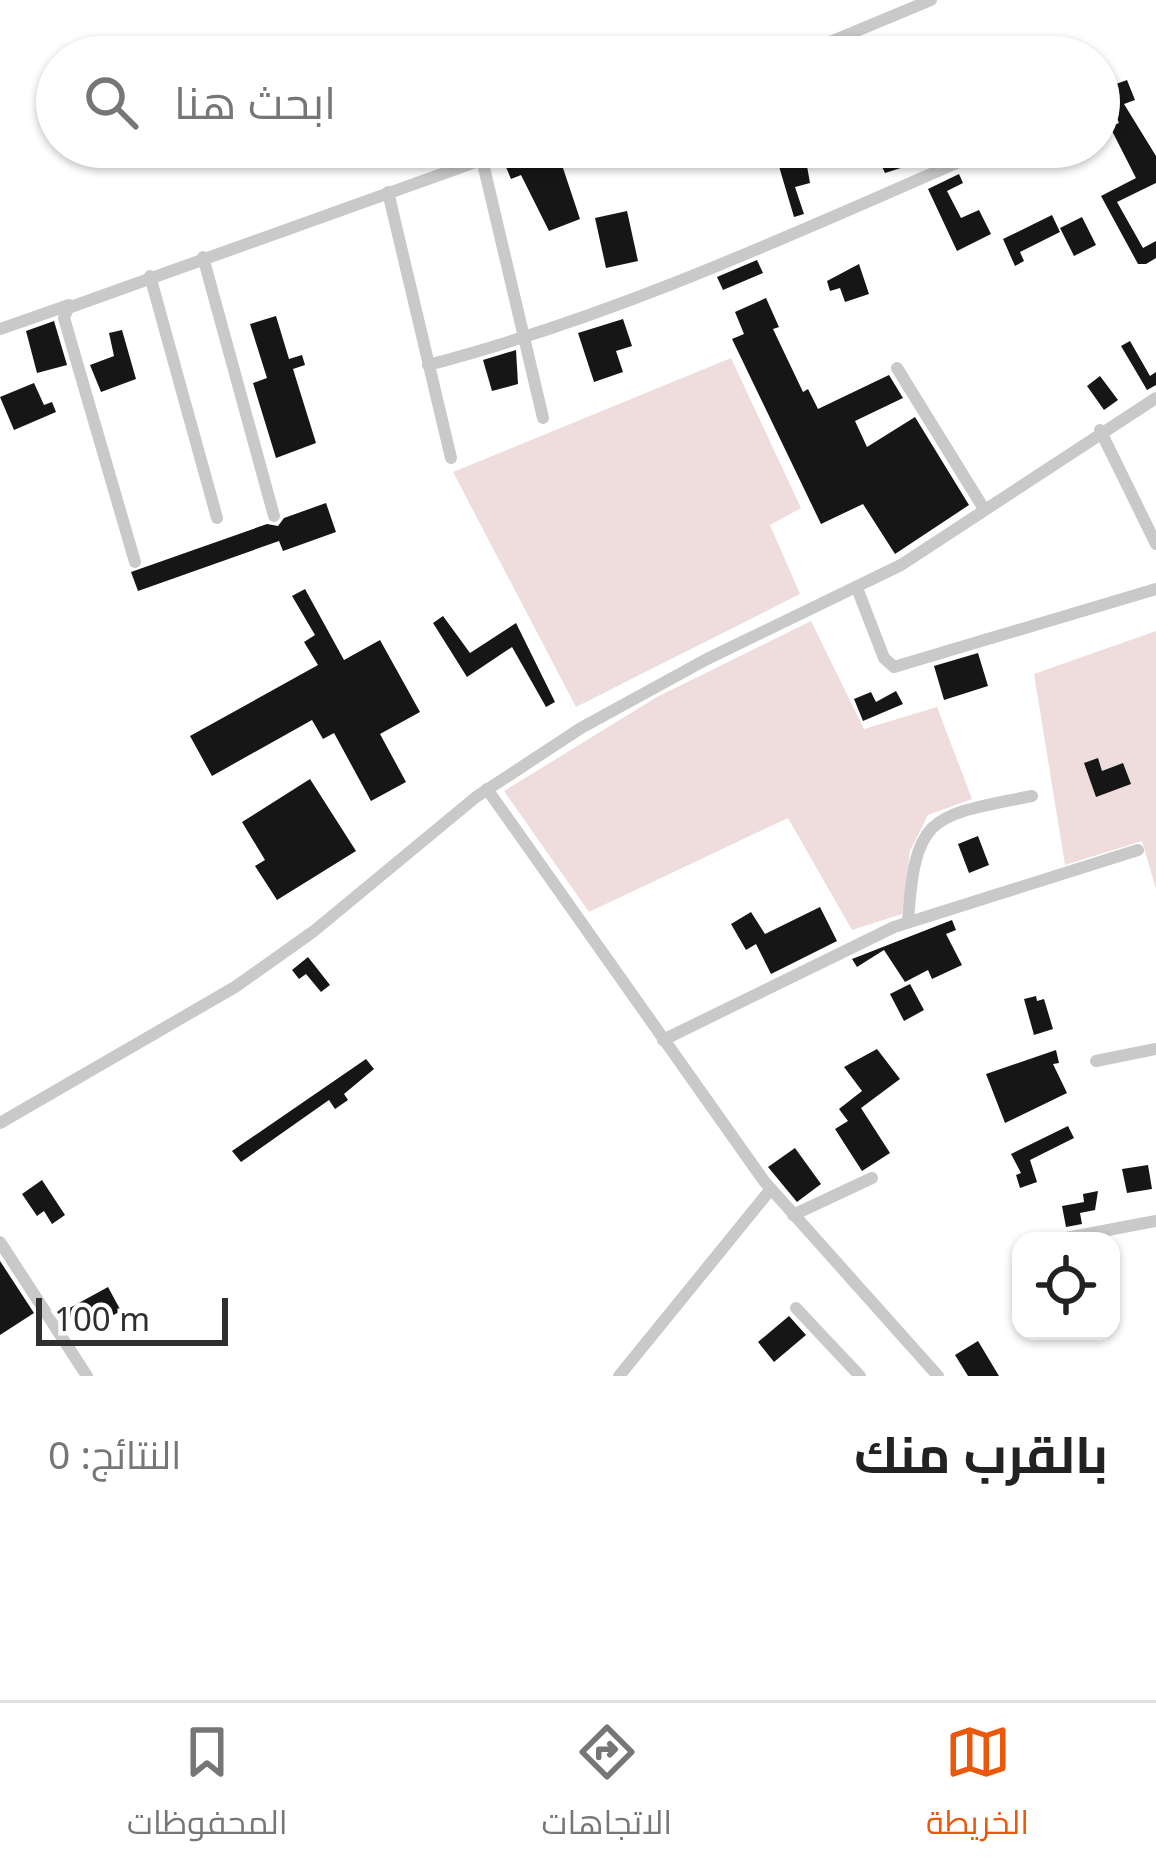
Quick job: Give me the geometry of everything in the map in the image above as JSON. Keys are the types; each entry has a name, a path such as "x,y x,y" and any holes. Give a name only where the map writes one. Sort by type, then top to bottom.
{"street":[{"path":"844,36 931,0"},
{"path":"0,329 456,168"},
{"path":"484,168 543,418"},
{"path":"428,364 525,340 652,293 944,168"},
{"path":"388,192 451,458"},
{"path":"203,257 274,516"},
{"path":"150,276 217,518"},
{"path":"76,302 64,318 135,562"},
{"path":"897,368 983,509"},
{"path":"0,1124 255,974 488,789 580,728 707,659 857,588 1156,398"},
{"path":"1100,430 1156,544"},
{"path":"857,588 884,658 894,667 1156,589"},
{"path":"488,789 771,1189 938,1376"},
{"path":"908,922 912,870 926,829 947,817 1032,796"},
{"path":"663,1040 790,974 908,922 1138,850"},
{"path":"1096,1061 1156,1049"},
{"path":"794,1215 872,1178"},
{"path":"619,1376 771,1189"},
{"path":"1098,1232 1156,1221"},
{"path":"1,1245 87,1376"},
{"path":"796,1308 860,1376"}],"shaded area":[{"path":"731,358 801,508 770,525 800,594 576,707 453,472"},
{"path":"811,621 864,729 937,707 972,799 928,815 910,851 902,914 852,930 788,818 589,912 504,791 657,697"},
{"path":"1156,631 1156,889 1142,841 1065,865 1034,674"}],"building":[{"path":"1127,80 1135,100 1124,104 1156,156 1156,183 1117,202 1143,248 1156,241 1156,258 1146,264 1138,264 1101,196 1136,178 1120,147 1120,83"},
{"path":"506,168 563,168 580,219 549,231 521,175 511,179"},
{"path":"779,168 807,168 810,183 795,187 804,214 794,217"},
{"path":"959,174 963,183 947,191 961,218 979,210 991,234 957,251 928,189"},
{"path":"627,211 638,261 606,268 595,218"},
{"path":"1052,215 1060,232 1020,252 1024,261 1015,266 1003,239"},
{"path":"1082,217 1096,245 1074,256 1060,228"},
{"path":"757,260 763,273 723,290 717,277"},
{"path":"859,264 869,294 845,302 840,288 830,291 827,281"},
{"path":"766,298 779,327 773,329 803,392 808,389 818,409 889,375 903,398 855,421 867,447 915,417 969,505 895,554 863,504 821,524 732,339 744,334 735,312"},
{"path":"276,316 289,359 302,355 305,365 293,369 316,443 276,458 253,383 267,378 250,324"},
{"path":"623,319 632,346 616,351 623,372 594,382 578,333"},
{"path":"54,321 67,365 37,373 26,331"},
{"path":"122,330 136,379 101,392 90,365 114,356 109,333"},
{"path":"1130,341 1150,376 1156,372 1156,385 1147,390 1121,346"},
{"path":"516,350 518,384 492,391 483,360"},
{"path":"1100,376 1118,400 1104,410 1087,386"},
{"path":"34,383 44,405 52,402 56,412 14,430 0,397"},
{"path":"326,503 336,532 283,551 279,541 138,591 131,572 267,524 278,526 284,518"},
{"path":"305,589 344,660 380,640 420,712 380,734 406,782 371,801 334,733 323,739 312,720 212,776 190,736 318,665 304,642 315,635 292,596"},
{"path":"443,616 470,653 516,623 555,702 546,707 512,647 467,677 433,623"},
{"path":"978,653 988,686 944,700 934,666"},
{"path":"896,691 903,704 863,721 854,699 871,692 876,702"},
{"path":"1098,758 1102,771 1123,763 1131,784 1096,797 1084,763"},
{"path":"310,779 356,851 277,900 255,866 265,860 242,822"},
{"path":"978,836 989,865 969,873 958,844"},
{"path":"820,907 837,941 771,974 756,944 746,950 731,924 751,912 765,934"},
{"path":"952,920 956,930 946,934 962,965 932,979 928,970 905,982 884,950 857,967 852,959"},
{"path":"308,957 330,985 321,992 306,974 299,979 292,970"},
{"path":"910,984 924,1010 904,1021 890,994"},
{"path":"1036,996 1037,1001 1044,999 1053,1029 1034,1035 1024,999"},
{"path":"877,1049 900,1079 861,1108 890,1153 862,1171 835,1129 848,1121 839,1109 862,1091 844,1067"},
{"path":"1056,1050 1059,1063 1053,1064 1067,1093 1005,1123 986,1074"},
{"path":"366,1059 374,1069 344,1094 348,1100 335,1109 329,1100 241,1162 232,1151"},
{"path":"1068,1126 1074,1138 1030,1160 1037,1182 1020,1188 1016,1175 1021,1173 1011,1154"},
{"path":"795,1148 821,1184 797,1202 768,1167"},
{"path":"1148,1165 1152,1189 1127,1193 1122,1169"},
{"path":"42,1180 65,1215 52,1224 44,1211 37,1216 22,1194"},
{"path":"1098,1191 1095,1210 1080,1213 1082,1224 1066,1227 1062,1206 1084,1202 1083,1194"},
{"path":"0,1261 34,1313 0,1335"},
{"path":"108,1287 121,1311 108,1318 101,1305 72,1320 66,1310"},
{"path":"789,1316 806,1335 774,1362 758,1342"},
{"path":"978,1341 999,1376 968,1376 955,1355"}]}
